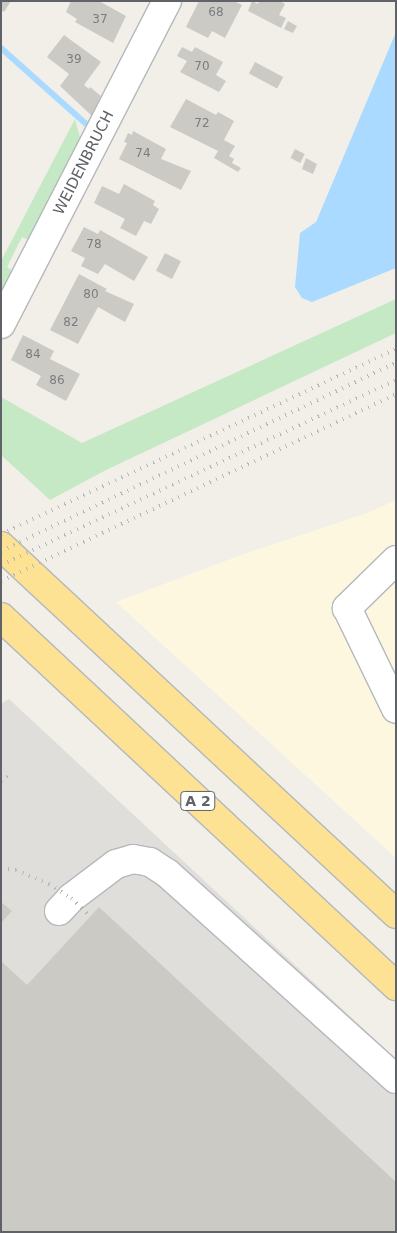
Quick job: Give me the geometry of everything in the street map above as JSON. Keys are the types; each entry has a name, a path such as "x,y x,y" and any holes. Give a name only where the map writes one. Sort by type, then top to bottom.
{"highway":[{"path":"1,546 396,914"},
{"name":"A 2","path":"1,617 396,986"}],"street":[{"name":"WEIDENBRUCH","path":"1,324 167,1"},
{"path":"396,560 347,608 396,709"},
{"path":"59,910 71,898 116,864 133,859 150,862 167,873 396,1079"}],"shaded area":[{"path":"396,500 396,858 116,602 244,554 370,512"},
{"path":"9,699 396,1059 396,1232 1,1232 1,704"}],"green space":[{"path":"75,119 81,141 28,240 22,237 7,267 18,274 1,297 1,261"},
{"path":"396,299 396,333 106,470 50,500 1,455 1,397 82,443"}],"water":[{"path":"396,32 396,268 312,302 302,298 295,287 300,233 316,222"}],"building":[{"path":"1,1 11,1 4,12 1,10"},
{"path":"71,1 99,1 126,16 113,43 75,22 77,19 66,12"},
{"path":"199,1 234,1 242,5 225,38 212,31 208,38 186,27"},
{"path":"252,1 258,4 259,1 280,1 285,4 279,15 286,18 281,28 248,11"},
{"path":"288,21 297,26 293,33 284,29"},
{"path":"64,35 101,62 84,85 89,89 90,87 101,96 92,116 60,86 69,74 47,57"},
{"path":"182,47 192,52 195,47 223,62 216,75 226,81 219,92 180,72 187,61 177,56"},
{"path":"255,62 283,77 277,89 249,73"},
{"path":"186,99 216,115 218,112 234,121 224,140 235,146 229,156 234,159 232,163 241,168 238,172 214,158 218,151 170,127"},
{"path":"133,131 166,149 161,159 191,171 181,190 119,159 127,143 124,142 128,133 132,135"},
{"path":"295,149 305,154 300,163 290,158"},
{"path":"306,158 317,164 313,174 302,169"},
{"path":"124,184 155,201 153,205 159,209 151,224 144,221 136,236 120,228 125,219 94,203 102,186 119,194"},
{"path":"84,227 98,234 100,230 148,257 134,281 105,264 98,274 81,266 85,258 71,251"},
{"path":"165,253 181,261 172,279 156,271"},
{"path":"79,274 107,289 105,291 134,304 125,322 98,307 78,344 50,330"},
{"path":"23,335 54,351 50,359 80,374 66,401 36,385 41,376 11,360"},
{"path":"1,902 12,911 1,923"},
{"path":"99,907 396,1182 396,1232 1,1232 1,961 27,985"}],"waterway":[{"path":"1,48 85,123"}],"railway":[{"path":"1,534 396,349"},
{"path":"1,551 396,363"},
{"path":"1,565 396,380"},
{"path":"1,581 396,394"},
{"path":"1,781 8,776"},
{"path":"1,868 16,870 49,884 71,898 90,916"}]}
